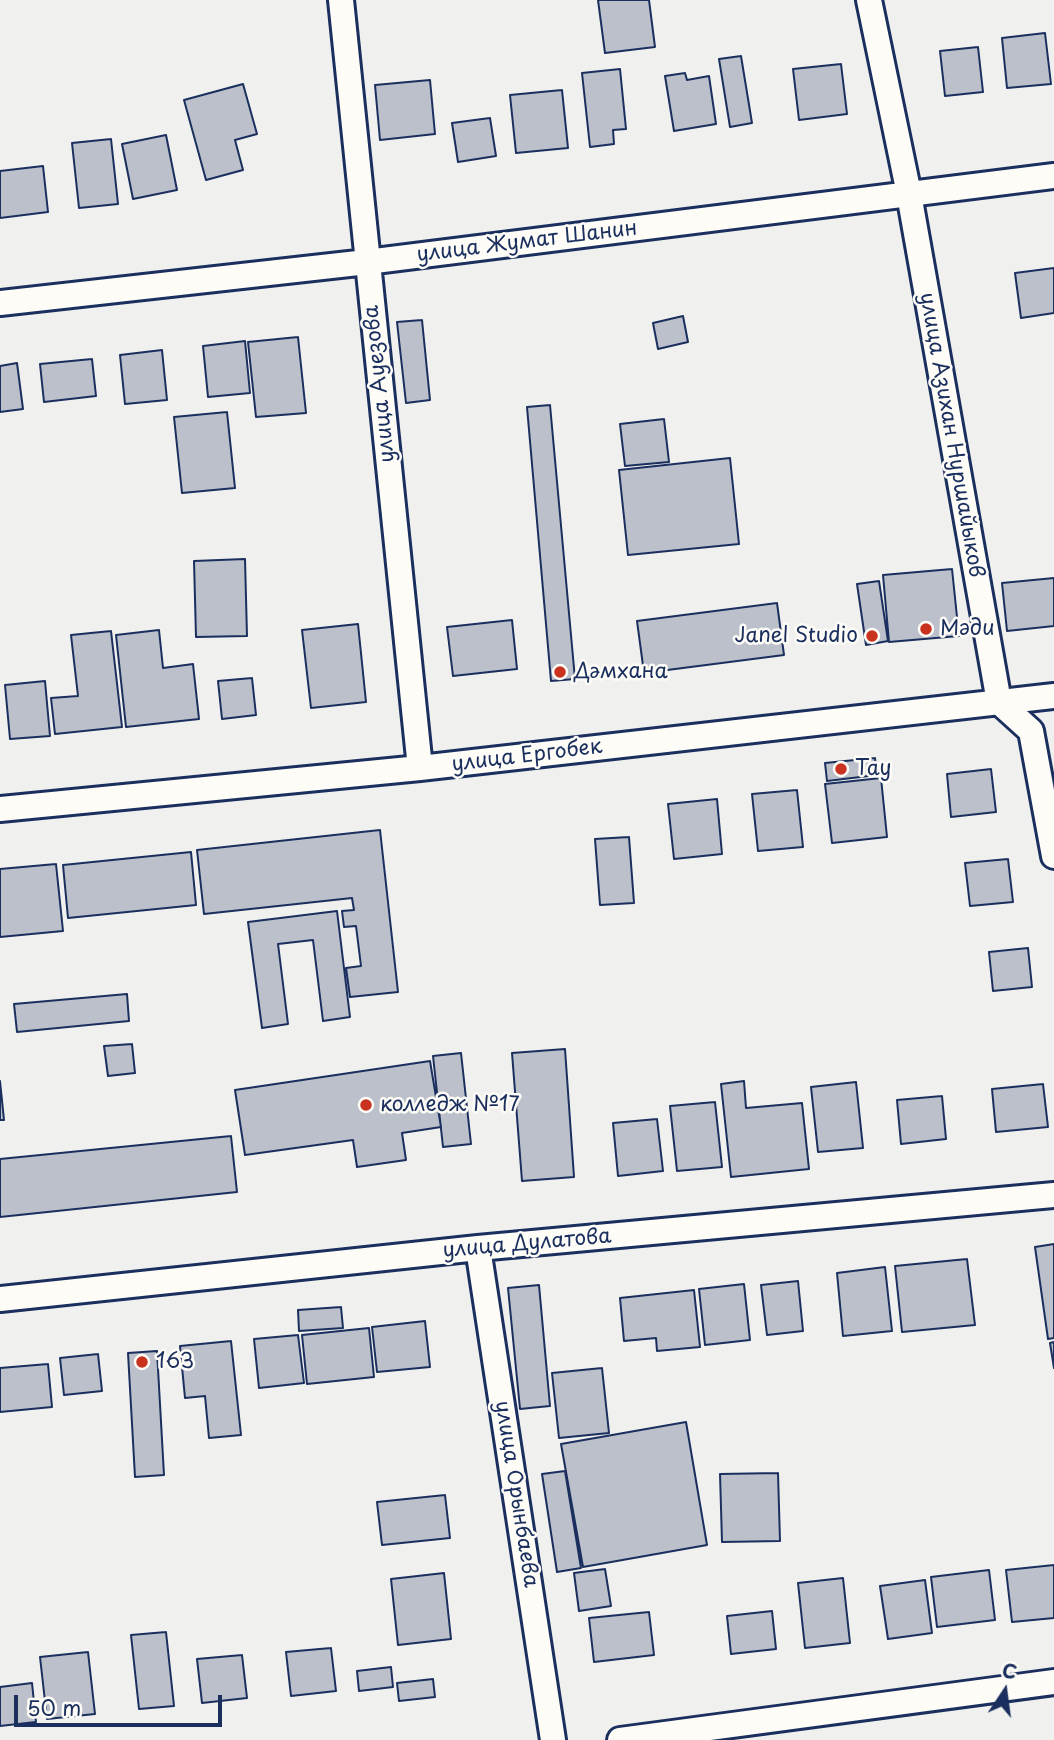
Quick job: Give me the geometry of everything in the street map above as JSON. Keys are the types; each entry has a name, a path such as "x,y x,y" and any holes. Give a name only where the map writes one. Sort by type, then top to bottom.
{"street":[{"name":"улица Ауезова","path":"341,0 420,768"},
{"name":"улица Азихан Нуршайыков","path":"869,0 909,194 999,702"},
{"name":"улица Жумат Шанин","path":"0,303 367,262 1054,176"},
{"name":"улица Ергобек","path":"0,809 420,768 1054,696"},
{"path":"999,702 1031,730 1054,856"},
{"name":"улица Дулатова","path":"0,1299 478,1248 1054,1195"},
{"name":"улица Орынбаева","path":"478,1248 553,1740"},
{"path":"620,1740 1054,1682"}],"building":[{"path":"598,0 649,0 655,47 605,53"},
{"path":"1045,33 1051,84 1007,88 1002,38"},
{"path":"978,47 983,92 945,96 940,51"},
{"path":"741,56 752,123 730,127 719,59"},
{"path":"841,64 847,114 799,120 793,69"},
{"path":"620,69 626,129 613,130 614,144 590,147 582,73"},
{"path":"685,73 687,80 709,76 716,124 674,131 665,76"},
{"path":"430,80 435,134 380,140 375,85"},
{"path":"243,84 257,134 235,140 243,170 206,180 184,100"},
{"path":"562,90 568,148 516,153 510,95"},
{"path":"490,118 496,156 458,162 452,123"},
{"path":"166,135 177,190 133,199 122,144"},
{"path":"111,139 118,204 79,208 72,143"},
{"path":"43,166 48,212 0,218 0,171"},
{"path":"1054,268 1054,313 1021,318 1015,273"},
{"path":"683,316 688,342 658,349 653,323"},
{"path":"422,320 430,400 406,403 397,322"},
{"path":"298,337 306,413 256,417 248,342"},
{"path":"245,341 250,393 208,397 203,346"},
{"path":"162,350 167,400 125,404 120,355"},
{"path":"92,359 96,396 44,402 40,364"},
{"path":"17,363 23,409 0,412 0,366"},
{"path":"550,405 575,679 551,681 527,407"},
{"path":"227,412 235,488 182,493 174,417"},
{"path":"664,419 669,462 625,466 620,424"},
{"path":"730,458 739,544 628,555 619,470"},
{"path":"245,559 247,636 196,637 194,561"},
{"path":"952,569 959,636 889,642 883,575"},
{"path":"1054,578 1054,626 1007,631 1002,583"},
{"path":"879,581 888,641 866,645 857,584"},
{"path":"777,603 784,655 644,673 637,621"},
{"path":"512,620 517,669 453,676 447,627"},
{"path":"358,624 366,702 311,708 302,630"},
{"path":"159,630 163,668 193,664 199,719 126,727 116,635"},
{"path":"111,631 122,727 55,734 51,698 78,696 71,635"},
{"path":"252,678 256,715 222,719 218,681"},
{"path":"45,681 50,736 10,739 5,685"},
{"path":"875,758 877,775 827,781 825,763"},
{"path":"991,769 996,812 951,817 947,774"},
{"path":"881,778 887,837 832,843 825,784"},
{"path":"797,790 803,847 758,851 752,794"},
{"path":"717,799 722,854 674,859 668,804"},
{"path":"380,830 398,992 350,997 346,968 361,966 356,926 344,927 342,911 354,910 352,898 204,914 197,850"},
{"path":"629,837 634,903 600,905 595,839"},
{"path":"191,852 196,905 68,918 63,865"},
{"path":"1008,859 1013,902 970,906 965,863"},
{"path":"56,864 63,931 0,937 0,869"},
{"path":"337,911 350,1017 323,1021 313,940 278,944 288,1024 262,1028 248,922"},
{"path":"1028,948 1032,987 993,991 989,952"},
{"path":"127,994 129,1021 17,1032 14,1004"},
{"path":"132,1044 135,1073 108,1076 104,1046"},
{"path":"565,1049 574,1177 522,1181 512,1053"},
{"path":"461,1053 471,1144 443,1147 433,1056"},
{"path":"430,1061 441,1127 402,1133 406,1160 357,1167 353,1140 245,1155 235,1090"},
{"path":"0,1081 4,1120 0,1120"},
{"path":"744,1081 746,1108 802,1103 809,1169 731,1177 721,1084"},
{"path":"856,1082 863,1148 818,1152 811,1087"},
{"path":"1043,1084 1048,1127 996,1132 992,1089"},
{"path":"942,1096 946,1139 901,1144 897,1100"},
{"path":"715,1102 722,1167 677,1171 670,1106"},
{"path":"657,1119 663,1171 618,1176 613,1123"},
{"path":"231,1136 237,1192 0,1217 0,1159"},
{"path":"1054,1244 1054,1338 1048,1339 1035,1247"},
{"path":"967,1259 975,1325 902,1332 895,1266"},
{"path":"885,1267 892,1331 843,1336 837,1273"},
{"path":"798,1281 803,1331 767,1335 761,1285"},
{"path":"744,1284 750,1340 705,1345 699,1289"},
{"path":"539,1285 550,1406 520,1409 508,1288"},
{"path":"694,1290 700,1347 657,1351 656,1338 624,1341 620,1298"},
{"path":"341,1307 343,1328 299,1331 298,1310"},
{"path":"425,1321 430,1367 377,1372 372,1327"},
{"path":"369,1328 374,1377 307,1384 302,1335"},
{"path":"298,1335 304,1383 259,1388 254,1339"},
{"path":"231,1341 241,1435 209,1438 205,1396 185,1398 180,1346"},
{"path":"1054,1342 1054,1368 1050,1343"},
{"path":"157,1351 164,1475 135,1477 128,1353"},
{"path":"98,1354 102,1391 64,1395 60,1358"},
{"path":"48,1364 52,1407 0,1412 0,1368"},
{"path":"602,1368 609,1433 559,1438 552,1373"},
{"path":"686,1422 707,1545 583,1567 561,1444"},
{"path":"565,1471 581,1568 557,1572 542,1474"},
{"path":"778,1473 780,1541 722,1542 720,1474"},
{"path":"445,1495 450,1538 382,1545 377,1502"},
{"path":"1054,1565 1054,1618 1012,1622 1006,1570"},
{"path":"605,1569 611,1606 579,1611 574,1573"},
{"path":"989,1570 995,1620 937,1627 931,1577"},
{"path":"444,1573 451,1639 398,1645 391,1579"},
{"path":"843,1578 850,1643 805,1648 798,1583"},
{"path":"925,1580 932,1633 888,1639 880,1586"},
{"path":"772,1611 776,1649 731,1654 727,1616"},
{"path":"649,1612 654,1655 594,1662 589,1618"},
{"path":"166,1632 174,1706 139,1709 131,1635"},
{"path":"331,1648 336,1691 291,1696 286,1652"},
{"path":"88,1652 95,1714 47,1719 40,1657"},
{"path":"242,1655 247,1698 202,1703 197,1659"},
{"path":"391,1667 393,1687 359,1691 357,1671"},
{"path":"433,1679 435,1697 399,1701 397,1683"},
{"path":"32,1683 36,1722 0,1726 0,1687"}],"place":[{"name":"Мәди","path":"926,629"},
{"name":"Janel Studio","path":"872,636"},
{"name":"Дәмхана","path":"560,672"},
{"name":"Тау","path":"841,769"},
{"name":"колледж №17","path":"366,1105"},
{"name":"163","path":"142,1362"}]}
